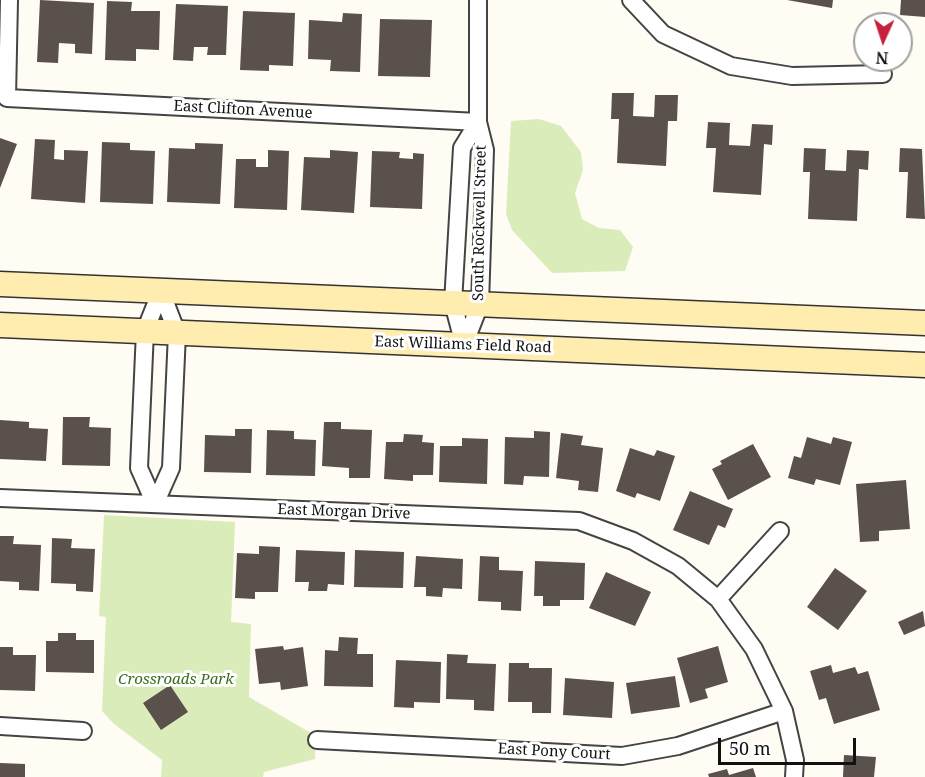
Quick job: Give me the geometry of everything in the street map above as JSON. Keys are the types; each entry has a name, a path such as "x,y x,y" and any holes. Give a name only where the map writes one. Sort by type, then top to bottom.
{"main road":[{"path":"0,284 925,323"},
{"name":"East Williams Field Road","path":"0,325 925,365"}],"street":[{"name":"East Clifton Avenue","path":"9,0 7,98 478,122"},
{"name":"South Rockwell Street","path":"464,345 480,304 485,150 478,122 478,0"},
{"path":"632,0 663,34 731,66 792,76 883,74"},
{"name":"South Rockwell Street","path":"464,345 453,303 462,148 478,122"},
{"path":"155,504 139,468 145,331 161,291"},
{"path":"155,504 171,468 177,333 161,291"},
{"name":"East Morgan Drive","path":"0,498 579,521 633,541 678,566 718,599 754,649 784,711 795,760 794,777"},
{"path":"718,599 780,531"},
{"name":"East Pony Court","path":"317,740 622,756 678,746 784,711"},
{"path":"0,726 83,730"}],"green space":[{"path":"539,119 561,126 581,152 583,170 575,193 582,219 599,228 620,230 633,247 625,271 552,273 512,230 506,214 511,121"},
{"name":"Crossroads Park","path":"104,515 235,522 231,622 251,624 249,697 316,736 315,759 264,772 263,777 161,777 162,760 114,724 102,711 106,617 99,616"}],"building":[{"path":"40,0 94,3 92,54 75,53 75,44 59,43 58,63 37,62"},
{"path":"787,0 833,0 832,8"},
{"path":"901,0 925,0 925,17 913,16 913,12 900,12"},
{"path":"107,1 132,2 131,11 160,11 159,50 136,49 136,61 105,60"},
{"path":"176,4 228,6 226,55 207,55 208,47 194,47 193,61 173,60"},
{"path":"243,11 295,13 293,66 269,65 269,71 240,70"},
{"path":"343,13 362,14 360,72 330,71 331,60 308,59 309,20 342,22"},
{"path":"380,19 432,20 430,77 378,76"},
{"path":"612,93 634,93 633,116 654,117 655,95 678,95 677,121 668,121 666,166 617,163 619,119 611,119"},
{"path":"708,122 730,123 729,145 750,146 752,124 773,125 772,145 764,144 761,195 713,192 716,148 706,148"},
{"path":"0,138 17,144 0,188"},
{"path":"35,139 55,140 54,159 64,160 64,150 88,151 85,203 31,199"},
{"path":"102,142 130,143 130,150 155,151 153,204 100,202"},
{"path":"195,143 223,144 220,204 167,202 169,148 195,149"},
{"path":"804,148 826,149 825,170 846,171 847,150 869,151 868,170 859,169 857,221 808,219 810,172 803,172"},
{"path":"900,148 922,149 925,219 906,218 908,172 899,172"},
{"path":"268,150 289,151 287,210 234,208 236,159 256,159 256,167 268,167"},
{"path":"330,150 358,152 354,213 301,210 304,157 330,158"},
{"path":"372,151 400,152 399,158 413,159 413,153 424,154 422,209 370,207"},
{"path":"63,417 90,417 89,427 111,428 110,466 62,465"},
{"path":"0,420 29,422 29,428 48,429 46,461 0,459"},
{"path":"324,422 341,422 341,429 372,430 370,478 349,478 349,468 322,466"},
{"path":"235,429 252,429 251,473 204,472 205,435 235,436"},
{"path":"267,430 294,431 294,439 316,440 315,476 266,475"},
{"path":"534,431 550,432 549,477 524,476 523,485 504,484 505,437 534,438"},
{"path":"561,433 583,436 581,445 603,448 598,492 578,490 579,481 556,478"},
{"path":"404,434 423,435 422,442 434,443 433,475 413,475 413,481 384,479 386,442 403,442"},
{"path":"807,437 831,444 833,437 852,442 840,485 816,479 814,485 788,478 794,456 801,458"},
{"path":"462,438 488,439 487,484 439,482 440,446 462,446"},
{"path":"753,444 771,477 728,500 712,469 722,464 720,461"},
{"path":"630,448 654,456 657,450 675,456 660,501 637,493 635,498 616,491"},
{"path":"906,480 910,529 879,531 879,541 860,542 856,484"},
{"path":"690,491 733,509 725,528 718,525 709,545 673,530"},
{"path":"0,536 14,536 13,544 41,545 39,591 19,590 19,582 0,581"},
{"path":"52,538 72,539 71,548 95,549 93,592 76,591 76,584 51,583"},
{"path":"259,546 280,547 278,592 255,592 255,599 235,598 237,553 259,554"},
{"path":"296,550 345,552 344,585 328,584 327,591 308,591 309,582 295,582"},
{"path":"355,550 404,552 403,588 354,587"},
{"path":"416,556 463,559 462,589 443,588 442,597 426,596 426,587 414,587"},
{"path":"480,556 499,557 499,570 523,571 521,611 501,610 501,602 478,601"},
{"path":"535,561 585,563 584,600 560,600 560,606 543,606 543,596 534,596"},
{"path":"835,568 867,591 838,630 807,607"},
{"path":"606,572 651,592 635,626 589,608"},
{"path":"923,611 925,626 904,635 898,622"},
{"path":"58,633 76,633 76,640 94,640 94,673 46,672 46,641 58,641"},
{"path":"339,637 358,638 357,654 373,654 373,687 324,686 325,650 338,651"},
{"path":"283,646 284,650 303,647 308,686 281,690 280,682 259,684 255,649"},
{"path":"718,646 728,682 705,689 708,698 690,703 677,658"},
{"path":"0,647 13,647 13,655 36,655 35,691 0,690"},
{"path":"447,654 468,655 467,663 496,664 494,711 474,710 474,700 446,699"},
{"path":"396,660 441,662 440,703 414,702 414,708 394,707"},
{"path":"509,663 529,663 529,668 552,668 551,713 532,713 532,702 508,702"},
{"path":"831,665 833,673 855,667 858,674 868,671 880,710 834,724 826,698 819,700 810,671"},
{"path":"675,676 680,707 631,714 626,683"},
{"path":"565,678 614,682 612,718 563,715"},
{"path":"170,685 188,712 161,730 143,703"},
{"path":"844,755 876,757 874,777 843,777"},
{"path":"0,763 25,764 25,777 0,777"},
{"path":"753,768 756,777 709,777 708,774 727,769 729,775"}]}
